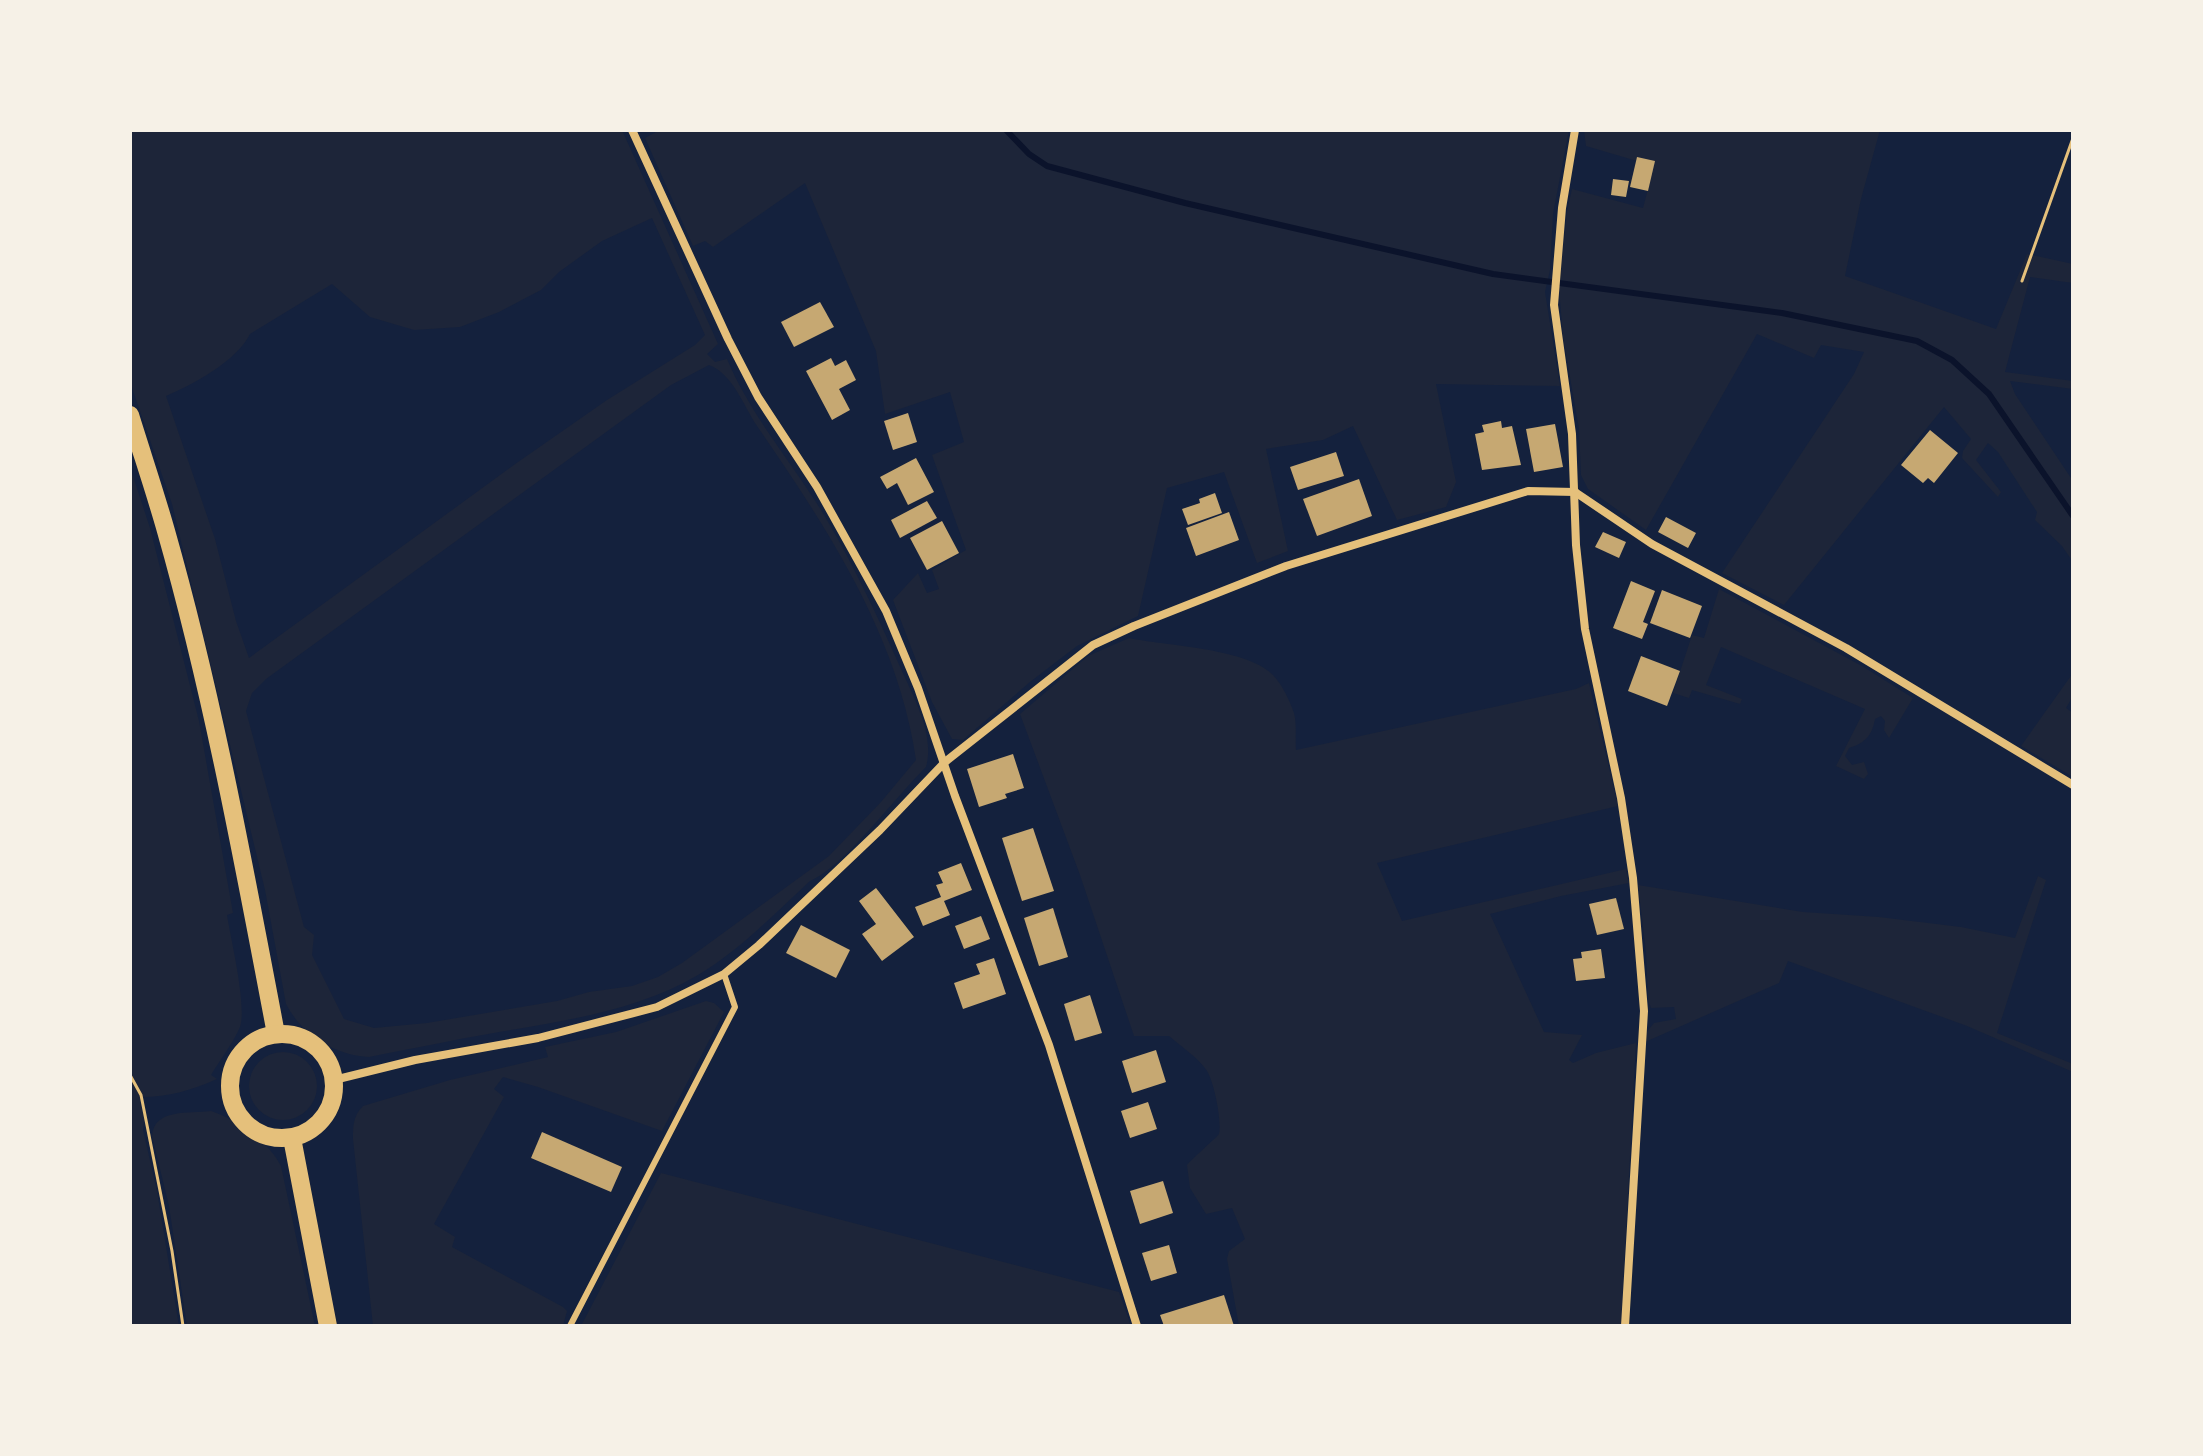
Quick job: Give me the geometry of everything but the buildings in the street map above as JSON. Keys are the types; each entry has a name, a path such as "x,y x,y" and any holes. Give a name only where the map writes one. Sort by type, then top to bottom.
{"main road":[{"path":"130,415 166,531 200,667 244,866 276,1034"},
{"path":"276,1034 295,1036 313,1044 330,1065 334,1080 331,1106 323,1120 309,1132 292,1138 272,1138 257,1132 240,1118 229,1085 236,1062 246,1048 259,1039 276,1034"},
{"path":"292,1138 328,1326"}],"street":[{"path":"632,130 758,397 817,487 886,611 918,688 1049,1045 1137,1326"},
{"path":"1575,130 1562,208 1554,293 1572,434 1576,545 1585,629 1621,798 1633,878 1644,1011 1625,1326"},
{"path":"334,1080 415,1060 538,1038 657,1007 724,974 759,945 880,830 945,762 1093,645 1286,566 1528,491 1575,492 1652,544 1846,648 2073,785"}],"lane":[{"path":"570,1326 735,1007 724,974"}],"path":[{"path":"2022,281 2073,138"},
{"path":"130,1075 141,1095 172,1251 183,1326"}],"shaded area":[{"path":"130,130 622,130 718,344 707,354 715,362 727,359 759,418 809,491 854,568 922,717 928,742 926,767 839,861 810,881 728,954 675,987 599,1013 369,1057 332,1048 310,1034 286,1004 265,890 172,504 130,382","holes":["652,218 705,335 695,345 607,400 518,462 249,658 215,539 166,396 225,363 250,334 332,284 370,317 414,330 460,327 499,312 541,290 559,272 602,241","709,365 725,375 737,391 856,584 893,669 907,714 916,760 829,856 682,963 658,977 632,986 589,992 557,1001 427,1023 374,1028 344,1019 312,955 314,935 304,927 246,711 252,693 266,679 671,385"]},
{"path":"660,130 1569,130 1553,214 1550,270 1545,292 1560,386 1436,384 1456,482 1446,507 1397,520 1353,426 1323,440 1266,449 1288,551 1257,563 1224,472 1167,488 1138,616 1077,646 963,740 952,739 932,702 893,600 918,573 927,593 939,589 932,570 966,550 932,455 964,442 950,392 885,414 876,351 805,183 713,247 705,241 693,246 645,138"},
{"path":"1584,130 1880,130 1845,276 1996,329 2027,254 2073,264 2073,283 2030,277 2005,372 2073,381 2073,389 2010,381 2015,394 2073,481 2073,562 2062,546 2035,520 2037,512 1998,452 1988,443 1976,460 2001,492 1998,497 1962,458 1971,439 1944,407 1784,605 1722,573 1854,374 1864,352 1821,345 1814,358 1757,334 1646,530 1588,489 1581,475 1579,429 1563,337 1559,288 1567,211 1572,189 1643,208 1654,166 1586,146"},
{"path":"130,467 150,528 199,721 233,913 227,915 238,972 242,1017 240,1027 211,1075 217,1079 180,1092 141,1097 140,1105 145,1115 143,1130 157,1191 179,1326 130,1326"},
{"path":"1719,589 1862,666 1913,698 1889,738 1881,716 1875,719 1867,738 1849,748 1845,756 1852,765 1864,762 1868,774 1864,779 1836,766 1865,709 1721,647 1706,685 1742,699 1740,704 1692,690 1689,698 1673,693 1692,635 1704,638"},
{"path":"1129,638 1205,649 1261,666 1277,679 1290,703 1295,717 1296,750 1576,689 1589,683 1618,806 1377,863 1402,921 1626,869 1629,883 1490,914 1544,1032 1582,1035 1569,1060 1573,1063 1596,1053 1636,1043 1621,1326 1239,1326 1227,1259 1229,1251 1245,1239 1232,1208 1206,1214 1190,1188 1187,1165 1219,1134 1218,1111 1210,1076 1199,1061 1169,1036 1134,1036 1080,875 1020,714 1088,656"},
{"path":"2073,673 2073,696 2066,708 2073,713 2073,777 2021,746"},
{"path":"2038,876 2046,880 1997,1033 2073,1064 2073,1072 1967,1026 1788,961 1779,983 1645,1042 1645,1034 1654,1023 1676,1019 1674,1007 1651,1008 1648,1000 1638,885 1803,912 1961,927 2015,938"},
{"path":"706,1001 714,1003 724,1012 662,1131 503,1077 494,1089 504,1097 434,1224 455,1237 452,1247 563,1307 567,1311 563,1326 373,1326 353,1139 355,1117 363,1106 450,1080 548,1057 545,1047 616,1032"},
{"path":"283,1052 296,1054 307,1062 315,1073 315,1099 307,1110 296,1118 283,1120 270,1118 259,1110 251,1099 249,1086 251,1073 259,1062 270,1054"},
{"path":"211,1111 251,1132 269,1148 281,1166 315,1326 187,1326 169,1206 152,1136 154,1127 166,1117"},
{"path":"661,1173 1119,1292 1131,1326 581,1326"}],"waterway":[{"path":"1006,130 1029,154 1047,166 1185,203 1493,274 1782,313 1917,341 1952,360 1989,394 2073,516"}]}
